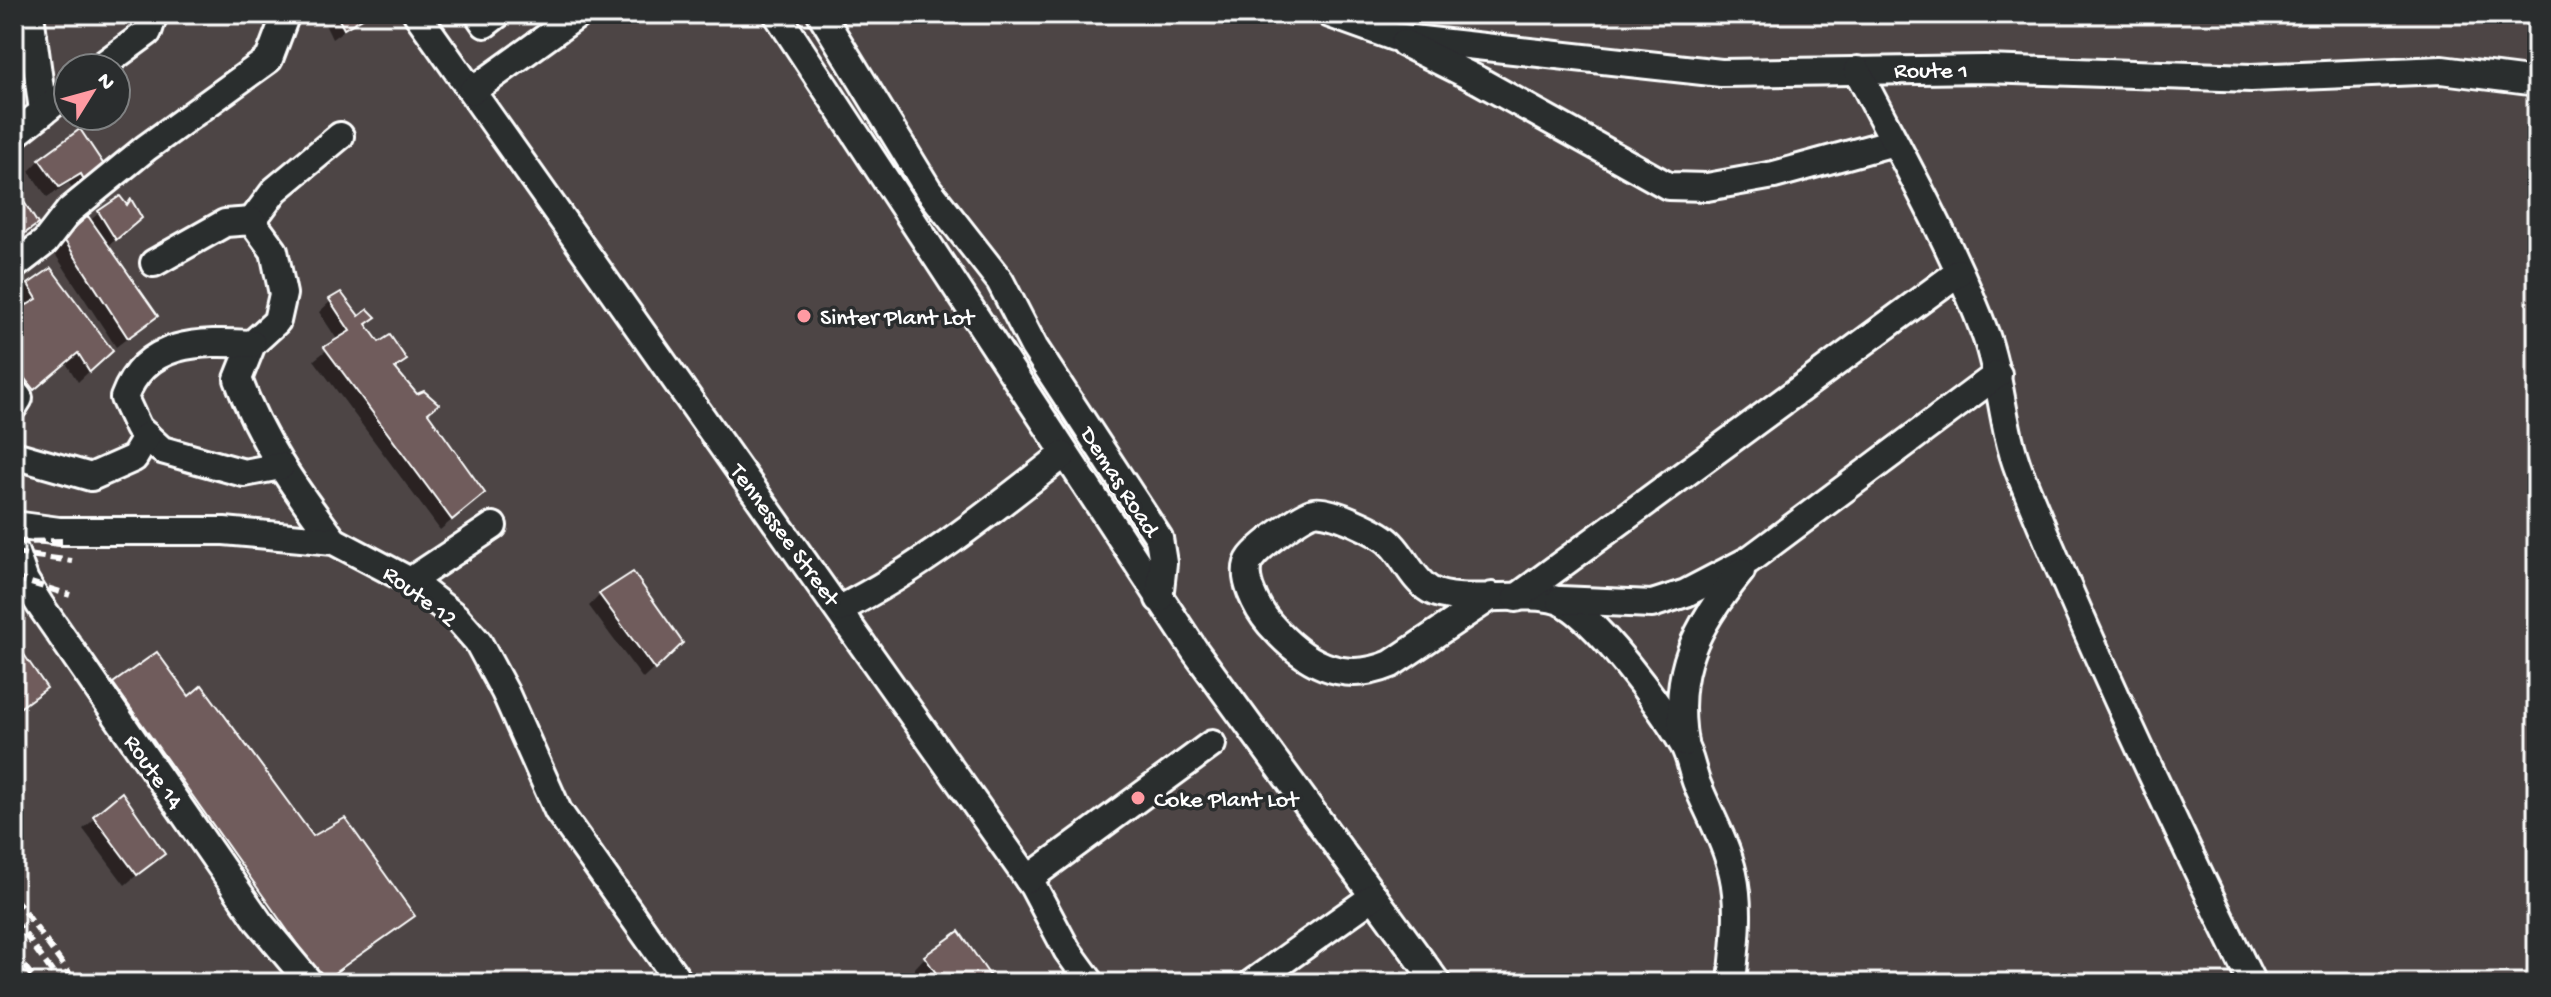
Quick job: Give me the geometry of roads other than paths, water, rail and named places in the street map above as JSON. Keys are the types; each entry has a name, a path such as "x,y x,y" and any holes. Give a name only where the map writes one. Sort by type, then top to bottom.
{"street":[{"path":"30,14 43,111"},
{"path":"121,52 148,32 154,14"},
{"path":"14,266 45,242 69,211 146,148 269,59 286,14"},
{"name":"Tennessee Street","path":"417,14 1028,879 1067,950 1091,983"},
{"path":"478,14 485,24 498,14"},
{"path":"472,91 579,14"},
{"path":"777,14 1159,599 1437,983"},
{"name":"Demas Road","path":"821,14 928,189 1000,281 1034,347 1159,538 1163,563 1159,599"},
{"name":"Route 1","path":"1330,14 1394,37 1721,73 2086,70 2251,78 2442,70 2537,82"},
{"path":"1394,37 1668,186 1707,187 1774,175 1894,142"},
{"path":"1857,70 1959,272 1998,374 2005,427 2019,471 2121,702 2252,983"},
{"path":"14,135 52,104"},
{"path":"154,263 225,223 252,221 275,190 340,136"},
{"path":"252,221 274,251 283,294 277,321 252,344 238,379 254,422 334,541"},
{"path":"1959,272 1504,597 1391,664 1375,670 1342,672 1317,665 1290,646 1262,615 1247,569 1254,555 1305,516 1324,511 1390,542 1429,589 1439,594 1504,597 1557,600 1652,604 1686,593 1749,560 1998,374"},
{"path":"252,344 200,341 165,352 131,377 124,398 138,428 162,450 244,473 281,466"},
{"path":"14,392 19,398 14,406"},
{"path":"14,455 91,477 134,458 147,436"},
{"path":"840,609 893,580 950,543 1063,455"},
{"name":"Route 12","path":"14,525 59,531 224,531 334,541 410,581 456,617 478,642 505,692 558,811 680,983"},
{"path":"410,581 493,526"},
{"name":"Route 14","path":"14,550 25,581 40,605 259,922 310,983"},
{"path":"1732,983 1736,930 1734,875 1685,746 1679,699 1684,667 1710,611 1749,560"},
{"path":"1557,600 1597,627 1685,746"},
{"path":"1028,879 1212,744"},
{"path":"1252,983 1374,896"}],"railway":[{"path":"14,542 67,541"},
{"path":"14,553 72,561"},
{"path":"14,578 70,595"},
{"path":"14,897 76,983"},
{"path":"14,919 60,983"},
{"path":"14,952 37,983"}],"place":[{"name":"Sinter Plant Lot","path":"804,316"},
{"name":"Coke Plant Lot","path":"1138,798"}]}
